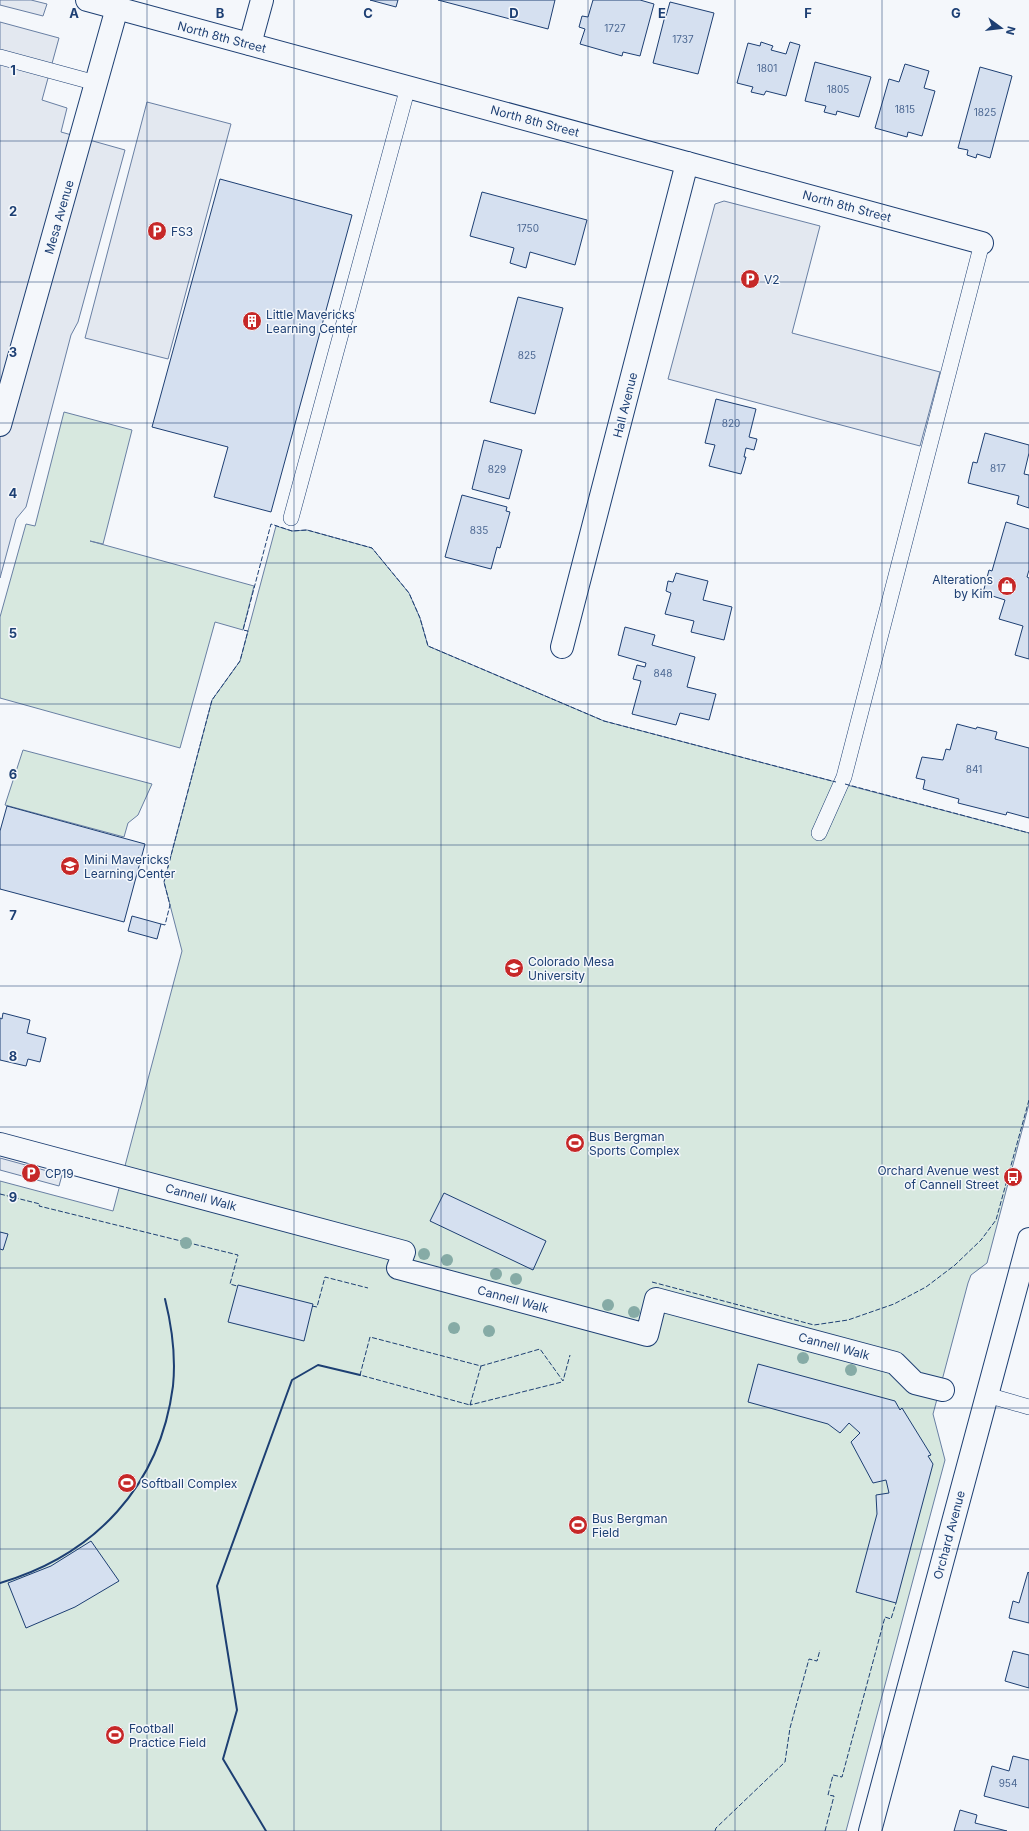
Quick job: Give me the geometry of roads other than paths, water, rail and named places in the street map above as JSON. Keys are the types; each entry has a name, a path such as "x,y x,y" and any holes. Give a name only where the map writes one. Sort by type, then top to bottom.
{"street":[{"name":"North 8th Street","path":"87,0 982,243"},
{"path":"250,44 262,0"},
{"name":"Mesa Avenue","path":"0,425 116,8"},
{"name":"Hall Avenue","path":"562,646 688,163"},
{"name":"Cannell Walk","path":"0,1144 404,1252 398,1268 647,1335 656,1299 895,1363 915,1383 943,1390"},
{"name":"Orchard Avenue","path":"870,1831 1029,1239"}],"lane":[{"path":"0,57 96,83"},
{"path":"291,518 408,87"},
{"path":"819,833 844,777 982,243"},
{"path":"987,1395 1029,1407"}],"place":[{"name":"FS3","path":"157,231"},
{"name":"V2","path":"750,279"},
{"name":"Little Mavericks Learning Center","path":"252,321"},
{"name":"Alterations by Kim","path":"1007,586"},
{"name":"Mini Mavericks Learning Center","path":"70,866"},
{"name":"Colorado Mesa University","path":"514,968"},
{"name":"Bus Bergman Sports Complex","path":"575,1143"},
{"name":"CP19","path":"31,1173"},
{"name":"Orchard Avenue west of Cannell Street","path":"1013,1177"},
{"name":"Softball Complex","path":"127,1483"},
{"name":"Bus Bergman Field","path":"578,1525"},
{"name":"Football Practice Field","path":"115,1735"}]}
